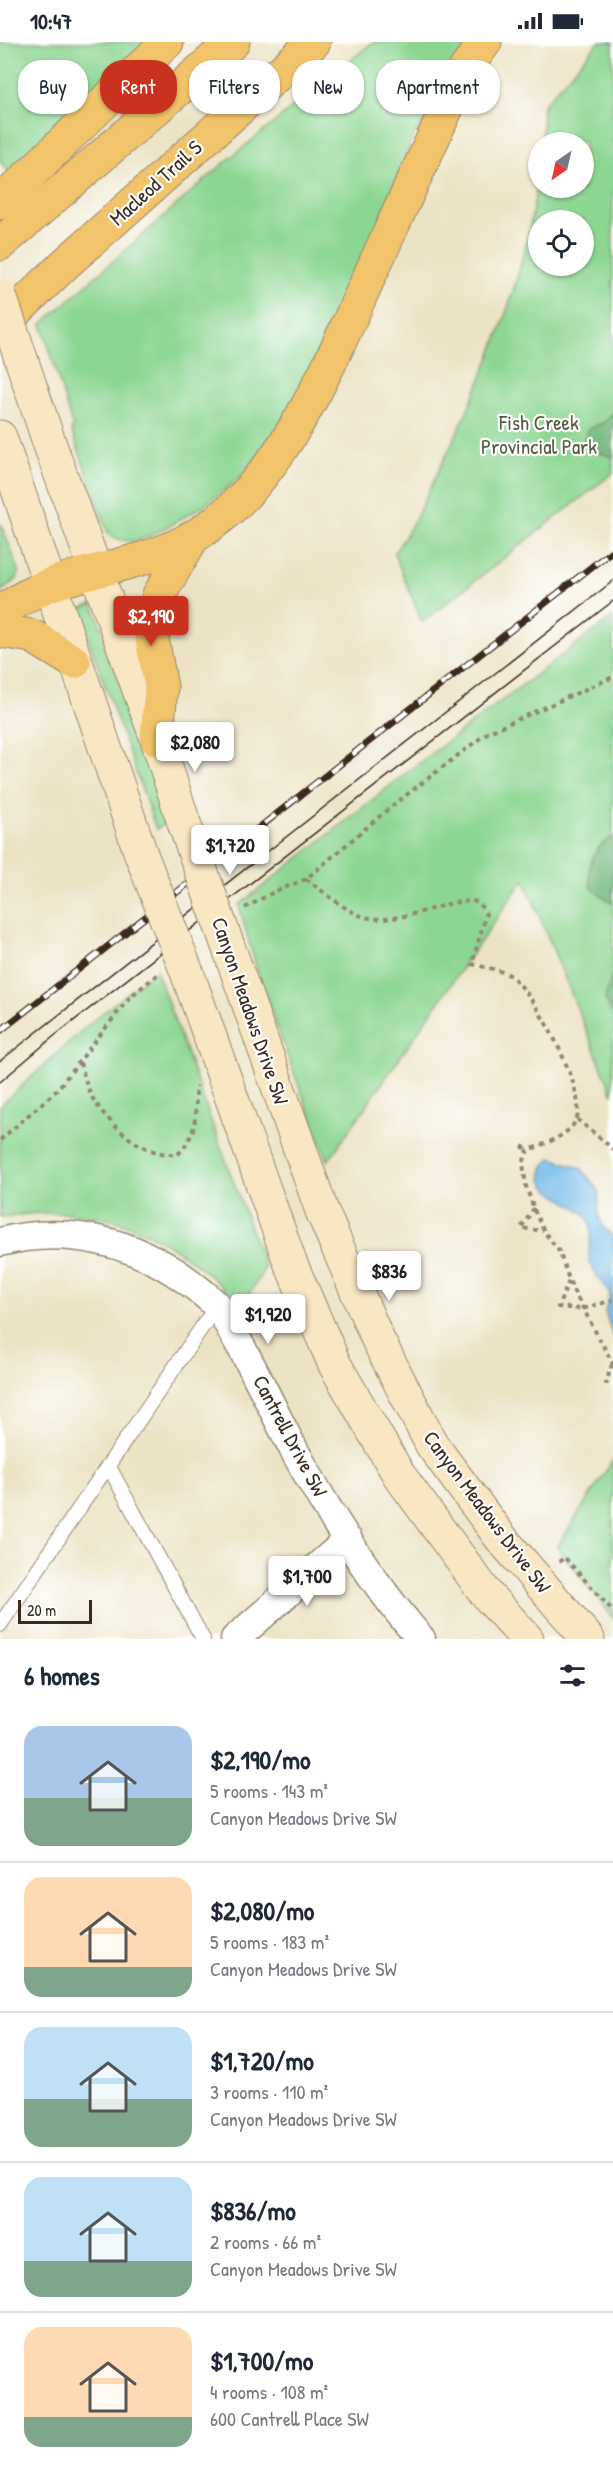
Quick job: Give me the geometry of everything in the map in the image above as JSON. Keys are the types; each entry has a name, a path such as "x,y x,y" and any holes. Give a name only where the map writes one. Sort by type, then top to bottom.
{"highway":[{"path":"0,203 167,42"},
{"path":"0,244 233,42"},
{"name":"Macleod Trail S","path":"0,327 65,264 314,42"},
{"path":"0,612 50,584 96,572 193,537 230,508 259,478 294,429 322,379 463,72 485,42"},
{"path":"157,739 161,687 151,633 159,595 193,537"},
{"path":"0,631 32,636 74,662"}],"main road":[{"name":"Canyon Meadows Drive SW","path":"0,296 50,445 157,739 184,823 321,1211 378,1340 427,1435 501,1538 588,1639"},
{"path":"0,437 22,497 74,662 141,854 175,973 290,1262 335,1365 399,1475 487,1595 527,1639"}],"street":[{"name":"Cantrell Drive SW","path":"0,1242 44,1235 77,1236 109,1242 157,1259 217,1305 251,1362 294,1450 348,1540 383,1591 421,1639"},
{"path":"235,1639 348,1540"}],"lane":[{"path":"0,1625 217,1305"},
{"path":"108,1465 203,1639"}],"path":[{"path":"242,910 272,893 306,879 392,806 487,732 613,677"},
{"path":"306,879 345,910 372,920 407,916 466,900 478,902 486,914 472,964 511,976 538,1011 572,1076 578,1095 577,1119 566,1131 528,1150 523,1163 526,1186 543,1231 559,1251 582,1309 613,1364 606,1383 613,1382"},
{"path":"0,1140 56,1090 80,1063 130,997 175,973"},
{"path":"80,1063 94,1101 129,1139 161,1155 178,1154 190,1141 195,1125 196,1083"},
{"path":"577,1119 613,1149"},
{"path":"522,1146 528,1150"},
{"path":"534,1208 521,1228 543,1231"},
{"path":"569,1281 558,1307 582,1309 613,1300"}],"green space":[{"path":"0,42 152,42 133,60 100,60 100,91 88,102 88,60 18,60 18,114 75,114 11,174 0,162"},
{"path":"373,42 467,42 457,60 376,60 376,114 429,114 419,132 416,131 364,261 325,348 303,390 278,429 242,475 203,506 155,534 139,540 124,541 116,538 108,533 71,429 73,428 42,324 223,164 292,108 292,114 364,114 364,60 351,60"},
{"name":"Fish Creek Provincial Park","path":"599,42 613,42 613,473 422,622 394,553 424,501 473,398 502,326 528,232 528,276 594,276 594,210 532,210 534,198 594,198 594,132 542,132 543,105"},
{"path":"613,412 613,457 589,450 584,441 587,430 606,421"},
{"path":"0,522 19,570 17,579 0,592"},
{"path":"93,604 170,820 156,829 78,610"},
{"path":"613,617 613,1095 524,879 328,1161 268,1002 239,905 415,766"},
{"path":"613,837 613,904 591,887 590,865 600,846"},
{"path":"156,970 265,1268 241,1308 225,1290 189,1259 169,1245 125,1224 68,1213 0,1217 0,1106 90,1023"},
{"path":"613,972 613,1015 605,999"},
{"path":"613,1460 613,1618 557,1547"}],"water":[{"path":"551,1158 581,1168 599,1191 601,1221 613,1236 613,1336 605,1312 610,1292 594,1272 589,1257 591,1226 586,1216 545,1185 542,1178 543,1169"}],"tram line":[{"path":"0,1061 613,581"},
{"path":"0,1082 53,1037 613,601"}],"railway":[{"path":"0,1031 613,550"}]}
